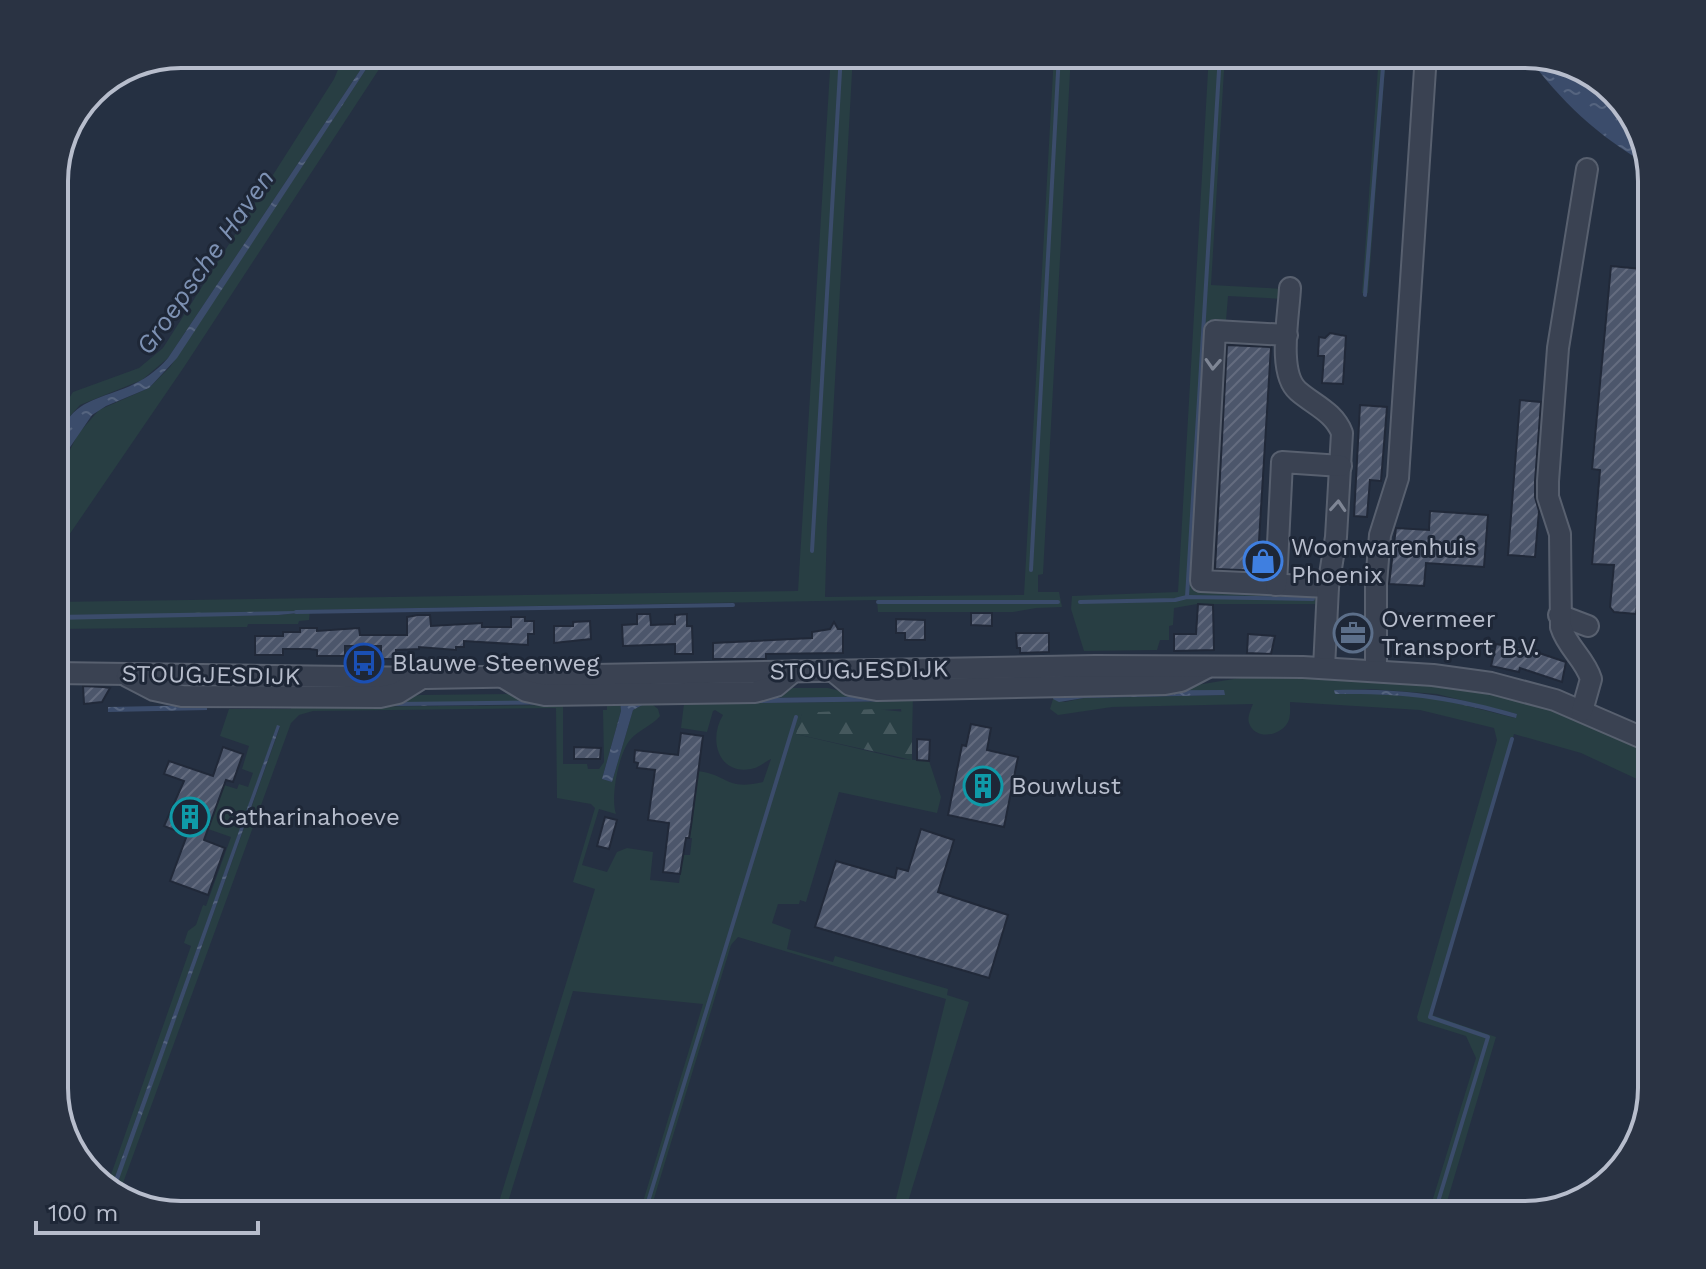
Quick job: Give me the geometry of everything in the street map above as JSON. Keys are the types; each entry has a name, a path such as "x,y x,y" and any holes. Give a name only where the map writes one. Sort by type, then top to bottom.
{"street":[{"path":"1376,671 1376,583 1380,535 1398,478 1425,68"},
{"path":"1582,711 1591,679 1584,663 1566,642 1559,615 1560,534 1548,497 1548,468 1558,348 1587,169"},
{"path":"1290,288 1286,366 1290,382 1297,391 1335,419 1342,433 1324,668"},
{"path":"1287,335 1215,331 1201,581 1328,587"},
{"path":"1276,585 1282,462 1342,457"},
{"path":"1559,615 1588,626"},
{"name":"STOUGJESDIJK","path":"68,673 422,678 1210,666 1324,668 1491,683 1543,696 1638,736"}],"green space":[{"path":"339,68 362,68 168,358 142,380 80,405 68,422 68,400 73,392 139,368 163,348"},
{"path":"367,68 380,68 184,367 68,537 68,454 78,434 99,410 149,388 170,367"},
{"path":"830,68 852,68 825,597 1024,595 1053,68 1070,68 1043,574 1038,575 1038,592 1059,592 1062,607 1013,612 878,612 877,600 310,610 309,620 299,621 298,624 68,629 68,619 74,618 298,613 68,615 68,602 798,591"},
{"path":"1208,68 1224,68 1211,285 1285,289 1284,299 1228,296 1226,320 1209,320 1192,590 1313,592 1321,604 1197,604 1174,608 1169,640 1160,640 1157,650 1084,651 1071,609 1072,596 1178,592"},
{"path":"1378,68 1385,68 1368,293 1362,293"},
{"path":"1252,676 1441,685 1503,696 1541,707 1638,747 1638,779 1581,753 1514,734 1432,1015 1496,1037 1447,1201 1432,1201 1476,1058 1466,1036 1418,1021 1417,1017 1497,740 1494,728 1420,710 1290,702 1290,715 1285,727 1268,734 1257,732 1249,723 1253,704 1112,707 1058,715 1050,709 1053,699 1065,702 1084,698 1224,695 1224,691 1160,691","holes":["1370,689 1437,694 1517,714 1515,718 1436,698 1334,691"]},
{"path":"786,688 828,688 864,697 746,698"},
{"path":"513,694 554,701 378,703 420,695"},
{"path":"913,694 912,740 905,740 901,709 802,714 796,734 902,759 929,761 941,797 937,813 839,792 806,902 800,900 799,904 778,904 772,923 791,930 787,949 833,962 835,956 948,989 947,995 969,1002 908,1201 896,1201 946,999 738,937 731,945 653,1201 643,1201 703,1004 573,991 508,1201 499,1201 595,889 573,882 595,808 591,804 557,798 556,708 313,711 299,715 291,723 123,1184 118,1181 280,727 277,726 114,1179 110,1176 191,946 184,943 188,931 196,925 203,905 206,906 231,837 208,829 224,785 237,789 239,784 248,787 253,773 242,769 249,746 220,736 229,709 291,709 292,703 308,707 563,705 563,764 587,764 588,769 599,769 604,762 603,710 607,710 607,699 620,700 621,711 602,779 612,782 633,710 646,703 646,699 658,709 660,716 626,746 615,787 616,814 599,809 582,865 607,872 617,852 627,848 653,852 650,880 679,883 683,855 690,855 698,771 734,784 751,784 763,782 771,759 755,768 733,768 725,762 717,746 718,725 723,715 713,711 707,732 681,728 684,704 904,701 904,696"},
{"path":"874,709 905,712 905,740 912,740 912,760 796,734 802,713"}],"water":[{"path":"362,68 367,68 177,358 149,388 92,415 68,450 68,420 77,410 92,400 149,375 168,358"},
{"path":"1538,69 1561,74 1594,91 1615,112 1635,156 1581,116"},
{"path":"298,611 278,615 68,620 68,615"},
{"path":"1224,690 1225,695 1084,698 1059,702 1053,699 1056,691"},
{"path":"1334,690 1427,694 1517,714 1516,718 1427,698 1335,694"},
{"path":"904,696 905,701 697,704 698,699"},
{"path":"589,700 589,704 307,707 307,703"},
{"path":"620,700 646,703 633,710 612,782 602,779 621,711"},
{"path":"207,705 207,710 108,712 108,707"},
{"path":"277,725 280,726 118,1182 114,1179"}],"building":[{"path":"1611,266 1638,269 1636,614 1614,612 1610,607 1614,565 1592,564 1600,470 1592,469"},
{"path":"1330,333 1346,336 1343,384 1322,383 1324,356 1318,356 1319,337 1325,338"},
{"path":"1227,345 1271,347 1259,541 1265,542 1264,571 1215,569"},
{"path":"1520,400 1541,402 1535,481 1539,511 1535,557 1508,555"},
{"path":"1360,405 1387,407 1381,481 1370,480 1367,517 1354,516"},
{"path":"1430,511 1488,515 1484,567 1426,563 1424,586 1389,584 1396,528 1429,530"},
{"path":"1198,604 1213,605 1214,650 1174,651 1174,634 1196,634"},
{"path":"971,613 992,613 992,626 971,625"},
{"path":"637,614 650,614 651,625 675,624 675,615 687,614 687,626 692,626 693,654 675,654 675,644 623,646 622,625 637,624"},
{"path":"430,615 431,626 482,623 482,627 511,627 511,617 525,617 525,621 534,621 534,634 528,634 528,645 464,641 464,647 456,647 456,650 419,647 396,650 396,659 381,659 381,646 345,646 345,656 317,656 317,650 310,649 283,649 283,655 255,655 255,636 283,636 283,632 300,632 300,628 317,628 317,631 359,628 360,635 407,635 407,617"},
{"path":"896,619 925,620 925,640 905,640 905,633 896,633"},
{"path":"1340,619 1363,619 1363,646 1340,646"},
{"path":"590,621 591,639 554,643 554,626 573,626 573,622"},
{"path":"834,622 838,629 843,629 843,653 766,654 766,659 713,659 713,643 812,638 812,632 830,629"},
{"path":"1016,633 1049,633 1049,652 1020,653"},
{"path":"1248,634 1275,636 1271,654 1247,653"},
{"path":"1496,644 1527,649 1566,662 1562,682 1520,668 1519,672 1491,666"},
{"path":"83,686 110,688 102,702 84,704"},
{"name":"Bouwlust","path":"971,724 991,728 987,750 1018,757 1004,827 948,815 962,745 966,746"},
{"path":"681,733 703,736 689,838 686,838 680,874 663,872 669,823 648,820 655,770 637,768 638,763 634,762 635,750 678,755"},
{"path":"917,739 930,740 929,761 917,760"},
{"name":"Catharinahoeve","path":"223,747 243,754 233,782 226,780 204,840 225,848 208,895 170,881 187,835 164,826 184,781 164,774 169,761 213,776"},
{"path":"574,747 601,748 600,759 574,759"},
{"path":"605,817 617,820 609,849 597,846"},
{"path":"921,829 954,840 938,892 1008,915 989,978 815,927 836,861 895,878 897,868 908,871"}],"waterway":[{"path":"812,551 840,68"},
{"path":"1031,570 1058,68"},
{"path":"1187,597 1219,68"},
{"path":"1365,295 1383,68"},
{"path":"1080,602 1175,600 1187,597 1313,599"},
{"path":"878,602 1058,602"},
{"path":"296,612 733,605"},
{"path":"648,1201 796,717"},
{"path":"1438,1201 1488,1037 1430,1017 1512,739"}],"place":[{"name":"Woonwarenhuis Phoenix","path":"1263,561"},
{"name":"Overmeer Transport B.V.","path":"1353,633"},
{"name":"Blauwe Steenweg","path":"364,663"},
{"name":"Bouwlust","path":"983,786"},
{"name":"Catharinahoeve","path":"190,817"}],"water label":[{"name":"Groepsche Haven","path":"205,262"}]}
